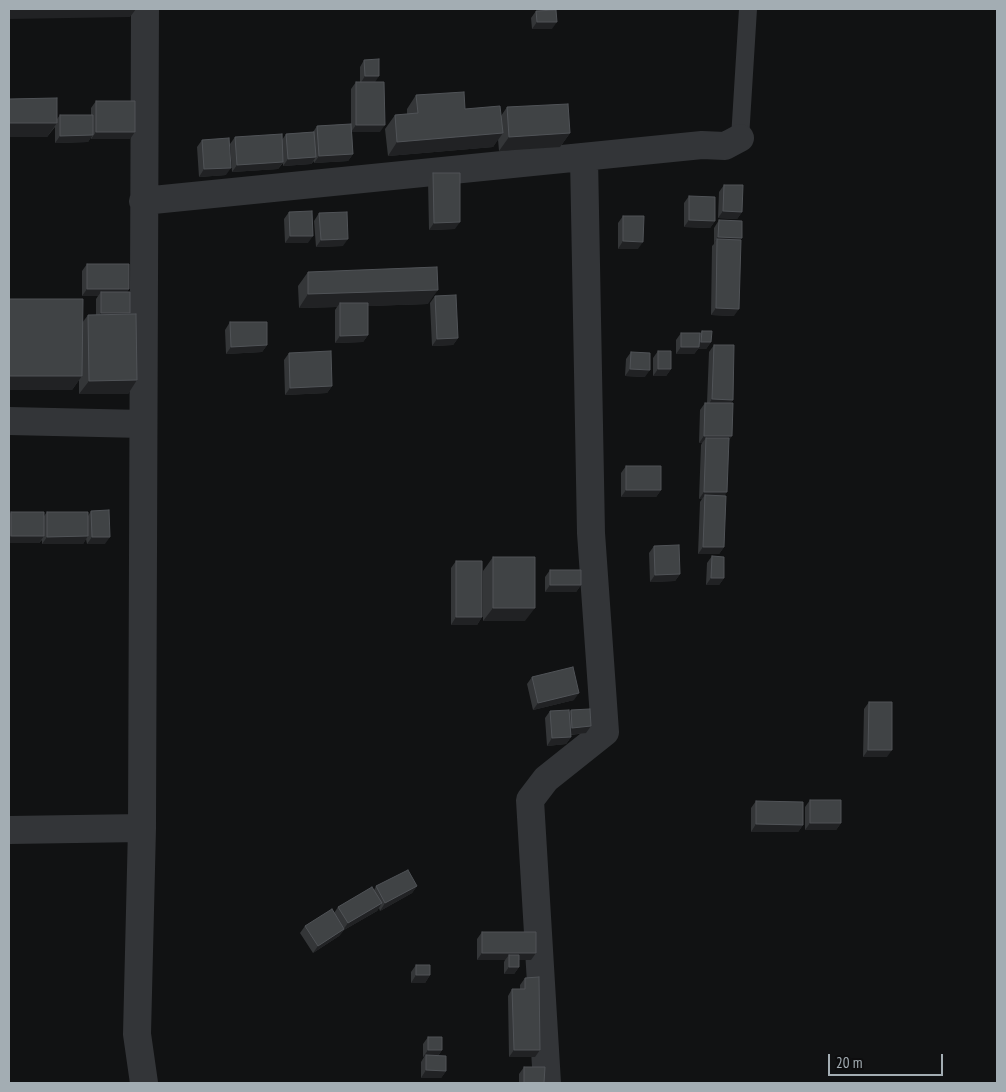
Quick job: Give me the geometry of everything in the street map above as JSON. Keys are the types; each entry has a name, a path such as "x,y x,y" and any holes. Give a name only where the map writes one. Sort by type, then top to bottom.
{"street":[{"path":"144,1083 137,1034 142,828 145,9"},
{"path":"143,201 702,145 725,146 740,138"},
{"path":"547,1083 530,800 546,779 605,732 591,533 584,157"},
{"path":"9,421 143,424"},
{"path":"9,830 142,828"}],"lane":[{"path":"740,138 748,9"}],"building":[{"path":"556,10 557,22 537,22 536,11"},
{"path":"379,59 379,76 365,76 364,60"},
{"path":"356,82 384,82 385,125 356,125"},
{"path":"464,92 465,109 500,106 503,133 397,142 395,115 418,113 416,95"},
{"path":"57,98 57,123 9,123 9,99"},
{"path":"96,101 135,101 135,132 96,132"},
{"path":"568,104 570,133 509,137 507,107"},
{"path":"60,115 93,115 93,135 60,136"},
{"path":"351,124 353,154 319,156 317,126"},
{"path":"314,132 316,157 288,159 286,134"},
{"path":"282,134 283,162 237,165 235,137"},
{"path":"229,138 231,168 204,169 202,140"},
{"path":"433,173 460,173 460,222 434,223"},
{"path":"724,185 743,185 742,212 723,211"},
{"path":"689,196 715,197 715,221 689,220"},
{"path":"312,211 313,236 290,236 289,212"},
{"path":"347,212 348,239 321,240 319,213"},
{"path":"623,216 644,216 643,242 623,241"},
{"path":"719,220 742,221 742,238 718,237"},
{"path":"717,239 741,240 739,309 716,308"},
{"path":"87,264 129,264 129,289 87,289"},
{"path":"437,267 438,290 308,294 308,272"},
{"path":"101,292 130,292 130,313 101,313"},
{"path":"456,295 458,338 437,339 435,296"},
{"path":"9,299 83,299 82,376 9,376"},
{"path":"340,303 368,303 368,335 340,336"},
{"path":"136,314 137,380 89,381 88,315"},
{"path":"230,322 267,322 267,345 231,347"},
{"path":"702,331 712,331 711,342 701,342"},
{"path":"681,333 700,333 699,347 681,347"},
{"path":"714,345 734,345 733,400 712,399"},
{"path":"331,351 332,386 290,388 289,353"},
{"path":"658,351 671,351 671,369 658,369"},
{"path":"631,352 650,353 650,370 630,369"},
{"path":"705,403 733,403 732,436 704,436"},
{"path":"706,438 729,438 727,492 704,492"},
{"path":"626,466 661,466 661,490 626,490"},
{"path":"705,495 726,496 724,547 703,547"},
{"path":"109,510 110,537 92,537 91,511"},
{"path":"11,512 44,512 44,536 11,536"},
{"path":"47,512 88,512 88,536 47,537"},
{"path":"679,545 680,574 655,575 654,546"},
{"path":"712,556 724,557 724,578 711,578"},
{"path":"493,557 535,557 535,608 493,608"},
{"path":"456,561 482,561 482,617 456,617"},
{"path":"550,570 581,570 581,585 550,585"},
{"path":"573,667 579,693 538,703 532,677"},
{"path":"869,702 892,702 892,750 868,750"},
{"path":"590,709 591,726 572,728 571,710"},
{"path":"569,710 571,737 552,738 550,711"},
{"path":"810,800 841,800 841,823 810,823"},
{"path":"756,801 803,802 803,825 756,824"},
{"path":"408,870 417,886 385,903 376,886"},
{"path":"372,887 382,903 348,923 338,907"},
{"path":"332,909 344,929 318,946 305,926"},
{"path":"482,932 536,932 536,953 482,953"},
{"path":"509,955 519,955 519,967 509,967"},
{"path":"416,965 430,965 430,975 416,975"},
{"path":"539,977 540,1050 514,1050 512,989 525,989 525,978"},
{"path":"428,1037 442,1037 442,1050 428,1050"},
{"path":"426,1055 446,1056 446,1071 426,1070"},
{"path":"524,1067 545,1067 544,1083 524,1083"}]}
